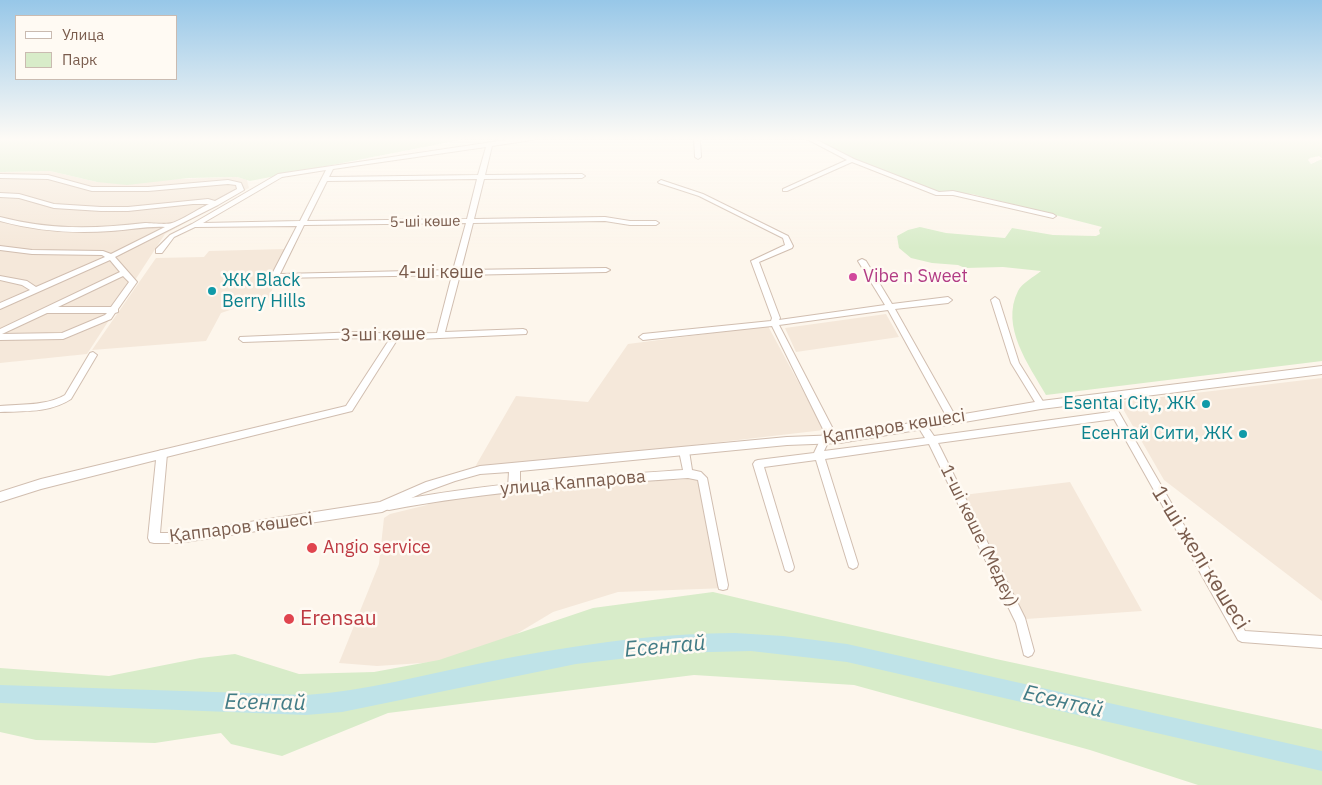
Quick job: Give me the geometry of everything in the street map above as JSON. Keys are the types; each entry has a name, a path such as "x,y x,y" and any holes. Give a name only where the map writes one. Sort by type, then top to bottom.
{"street":[{"path":"159,251 172,236 280,176 288,175"},
{"path":"302,224 327,175"},
{"path":"785,190 819,175"},
{"path":"889,175 938,194 953,193 1053,216"},
{"path":"0,176 48,177 102,190 228,182 239,184 241,190 111,257 0,306"},
{"path":"325,180 582,176"},
{"path":"441,334 481,177"},
{"path":"661,182 701,195 786,237 789,246 755,261 776,318 774,324 828,429 827,440 819,449 819,455 853,564"},
{"path":"0,195 19,196 54,206 101,209 142,208 194,202 216,204"},
{"path":"0,219 21,225 63,229 172,226"},
{"name":"5-ші көше","path":"194,225 605,219 630,223 656,223"},
{"name":"4-ші көше","path":"302,224 275,276 606,270"},
{"path":"0,248 32,252 98,252 111,257 133,282 115,310 108,317 63,336 0,337"},
{"path":"862,261 890,307 952,419"},
{"path":"0,332 124,272"},
{"path":"0,278 24,283 36,290"},
{"path":"643,336 774,324 948,300"},
{"path":"995,300 1015,363 1041,405"},
{"path":"43,310 115,310"},
{"name":"3-ші көше","path":"243,339 358,334 395,337 523,332"},
{"path":"0,497 41,484 349,409 395,337"},
{"path":"0,409 53,404 64,400 68,397 93,354"},
{"name":"Қаппаров көшесі","path":"382,508 404,495 456,476 480,470 787,441 840,439 1041,405 1322,370"},
{"path":"1106,397 1117,415"},
{"name":"Қаппаров көшесі","path":"819,455 1117,415"},
{"name":"1-ші желі көшесі","path":"1117,415 1158,492 1242,636 1322,642"},
{"name":"1-ші көше (Медеу)","path":"922,425 1021,622 1028,652"},
{"path":"684,451 688,474"},
{"name":"Қаппаров көшесі","path":"162,454 154,538 178,538 382,508 443,496"},
{"path":"789,567 758,464 819,455"},
{"path":"514,488 515,467"},
{"name":"улица Каппарова","path":"443,496 514,488 688,474 698,474 702,478"},
{"path":"702,478 723,584"}],"shaded area":[{"path":"0,175 66,175 97,182 237,177 247,180 249,188 165,234 87,354 0,363"},
{"name":"ЖК Black Berry Hills","path":"285,249 270,278 277,279 267,301 241,302 233,309 221,313 206,341 92,350 156,258 204,257 209,251"},
{"path":"886,314 899,337 796,352 785,328"},
{"path":"768,326 824,430 626,453 475,467 516,396 588,402 628,344"},
{"path":"1322,378 1322,601 1164,480 1119,402"},
{"path":"707,478 727,588 618,592 553,612 498,645 437,662 377,666 339,663 379,564 384,518 390,514 427,505 433,499 591,485"},
{"path":"1070,482 1142,611 1026,619 963,495"}],"green space":[{"path":"66,175 283,175 250,181 237,177 189,178 127,185 97,182"},
{"path":"892,175 1322,175 1322,361 1046,395 1019,345 1014,332 1012,318 1013,305 1018,291 1041,271 1003,267 965,268 958,265 932,263 911,258 899,248 897,236 908,230 920,227 946,233 1005,238 1012,228 1053,235 1096,236 1100,234 1099,230 1102,227 972,194 937,192"},
{"path":"713,592 996,659 1322,729 1322,785 1198,785 1090,750 854,685 694,675 388,713 282,756 231,744 221,733 155,743 36,740 0,732 0,668 109,676 200,658 235,654 299,674 374,672 439,660 593,608"}],"waterway":[{"name":"Есентай","path":"0,694 306,705 342,702 576,655 671,644 751,642 847,653 1322,761"}],"place":[{"name":"Vibe n Sweet","path":"853,277"},
{"name":"ЖК Black Berry Hills","path":"212,291"},
{"name":"Esentai City, ЖК","path":"1206,404"},
{"name":"Есентай Сити, ЖК","path":"1243,434"},
{"name":"Angio service","path":"312,548"},
{"name":"Erensau","path":"289,619"}]}
